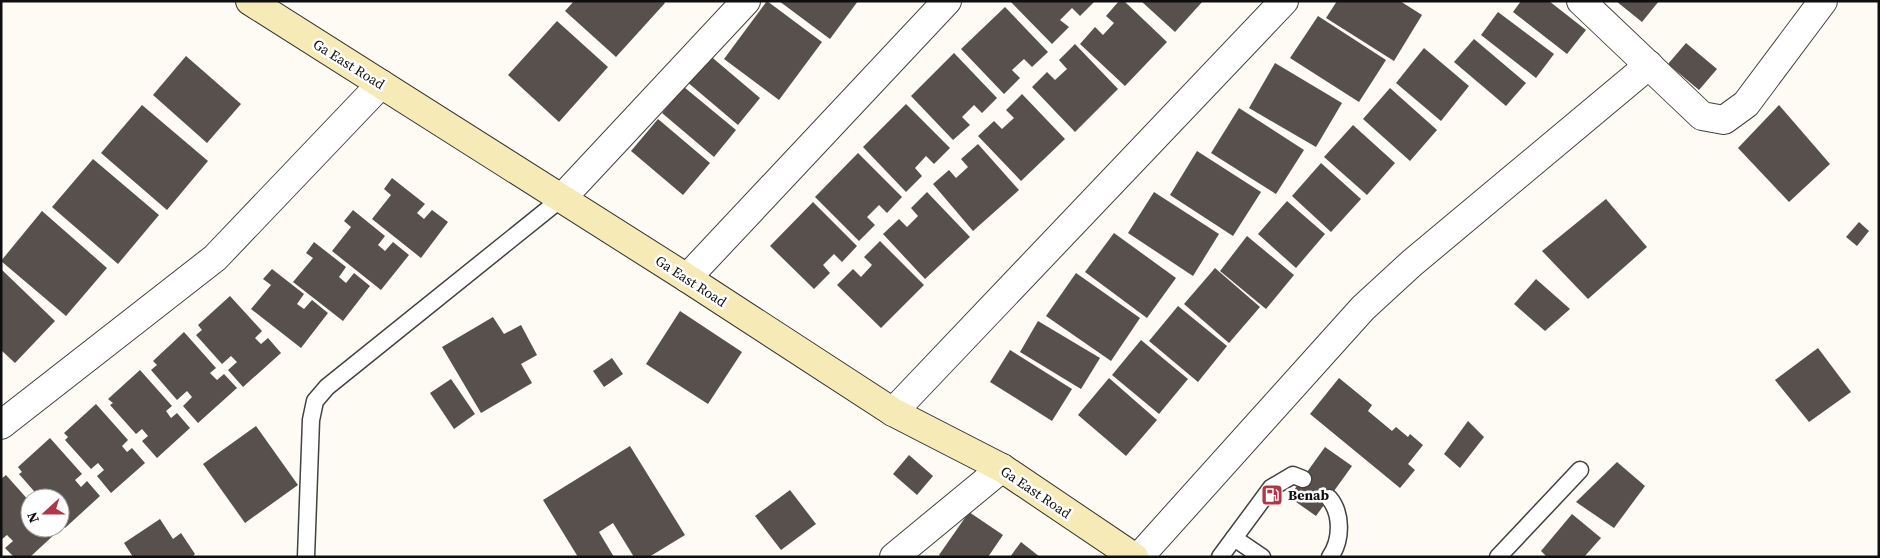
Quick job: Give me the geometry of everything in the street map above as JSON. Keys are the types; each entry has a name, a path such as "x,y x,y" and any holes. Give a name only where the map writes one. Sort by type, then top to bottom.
{"street":[{"name":"Ga East Road","path":"250,1 562,198 893,412 1002,468 1134,557"},
{"path":"562,198 746,1"},
{"path":"687,278 946,1"},
{"path":"893,412 1284,1"},
{"path":"1581,1 1702,116 1724,120 1746,104 1823,1"},
{"path":"1139,557 1363,308 1412,264 1649,65"},
{"path":"1,425 215,258 381,84"},
{"path":"894,557 1002,468"}],"lane":[{"path":"306,557 311,420 315,401 327,387 562,198"},
{"path":"1498,557 1580,470"},
{"path":"1220,557 1270,488 1293,475 1303,479"},
{"path":"1329,498 1336,506 1339,519 1339,534 1330,557"},
{"path":"1234,538 1262,557"}],"building":[{"path":"574,1 663,1 665,3 616,57 565,11"},
{"path":"767,1 822,42 779,100 724,59"},
{"path":"779,1 858,1 830,39"},
{"path":"1010,1 1095,1 1080,16 1072,8 1060,20 1069,27 1052,44"},
{"path":"1119,1 1124,1 1167,42 1125,86 1080,44 1095,27 1103,35 1114,23 1106,16"},
{"path":"1141,1 1203,1 1175,32"},
{"path":"1337,1 1400,1 1422,15 1394,61 1326,18"},
{"path":"1521,1 1549,1 1586,30 1567,54 1513,12"},
{"path":"1616,1 1659,1 1642,22"},
{"path":"1005,7 1048,52 1032,67 1024,59 1012,70 1020,78 1004,94 961,49"},
{"path":"1498,12 1554,54 1536,78 1481,35"},
{"path":"1318,16 1386,60 1359,102 1290,58"},
{"path":"557,21 608,67 559,122 508,75"},
{"path":"1474,39 1526,83 1506,106 1454,62"},
{"path":"1686,43 1717,69 1699,90 1668,64"},
{"path":"1075,44 1118,89 1075,132 1032,87 1047,72 1055,80 1067,69 1059,60"},
{"path":"1424,48 1469,86 1441,121 1396,83"},
{"path":"954,53 997,98 982,113 974,105 962,117 970,125 953,140 911,96"},
{"path":"708,54 760,98 738,125 686,81"},
{"path":"186,56 241,104 207,143 153,95"},
{"path":"1275,63 1342,103 1316,147 1249,108"},
{"path":"684,87 736,130 714,157 662,113"},
{"path":"1390,88 1437,130 1410,161 1363,119"},
{"path":"1022,94 1065,139 1021,181 978,136 994,121 1002,129 1014,118 1006,110"},
{"path":"906,104 950,148 934,164 926,156 915,168 922,176 906,192 863,147"},
{"path":"142,105 208,161 167,210 101,153"},
{"path":"1779,105 1830,164 1789,202 1738,148"},
{"path":"1239,108 1304,150 1276,194 1211,153"},
{"path":"658,119 710,163 683,195 631,151"},
{"path":"1353,125 1395,163 1367,195 1324,157"},
{"path":"978,144 1019,190 973,231 933,184 949,170 956,178 968,167 961,159"},
{"path":"1197,151 1261,192 1233,236 1170,195"},
{"path":"858,153 902,197 887,213 879,205 867,217 875,225 859,241 815,197"},
{"path":"93,159 159,215 118,264 52,207"},
{"path":"1321,163 1361,199 1331,232 1292,196"},
{"path":"392,178 425,204 417,213 424,219 432,210 448,222 421,258 372,219 391,195 384,189"},
{"path":"927,192 970,237 925,279 883,234 899,219 907,227 918,216 911,208"},
{"path":"1154,192 1219,234 1193,276 1128,233"},
{"path":"1606,199 1647,247 1588,299 1542,251"},
{"path":"1287,201 1325,234 1296,268 1258,234"},
{"path":"813,202 857,246 842,262 834,254 823,265 830,273 814,289 770,246"},
{"path":"353,210 385,236 378,245 385,251 393,242 409,255 381,290 332,251 351,227 344,221"},
{"path":"42,211 107,268 66,316 1,261"},
{"path":"1859,222 1869,231 1857,246 1846,237"},
{"path":"1114,233 1176,278 1147,318 1085,272"},
{"path":"1247,236 1294,275 1266,309 1220,271"},
{"path":"880,241 924,285 881,328 837,285 853,269 861,277 872,265 864,257"},
{"path":"314,242 346,267 339,277 346,283 354,273 370,286 343,321 293,282 313,258 306,253"},
{"path":"1215,268 1260,307 1229,343 1184,304"},
{"path":"1,269 55,321 15,363 1,350"},
{"path":"272,269 304,294 297,304 304,309 312,300 328,313 301,348 251,309 271,285 263,279"},
{"path":"1076,273 1140,318 1111,361 1046,316"},
{"path":"1536,279 1570,309 1545,331 1514,304"},
{"path":"230,296 262,331 255,338 261,344 268,338 281,353 243,387 228,370 237,362 231,356 222,364 196,335 202,330 198,325"},
{"path":"1178,306 1227,346 1198,382 1149,341"},
{"path":"680,311 742,352 708,404 646,364"},
{"path":"493,317 504,334 521,325 537,355 521,364 532,383 481,413 442,347"},
{"path":"1038,321 1100,358 1081,389 1020,352"},
{"path":"184,332 216,368 210,373 217,380 224,374 237,388 198,423 183,406 192,397 187,391 177,400 151,370 157,365 153,361"},
{"path":"1141,340 1188,379 1159,414 1112,375"},
{"path":"1818,348 1851,392 1809,422 1775,380"},
{"path":"1010,350 1072,389 1052,421 990,382"},
{"path":"612,358 623,374 604,387 593,371"},
{"path":"140,370 172,406 166,411 171,418 177,413 190,428 157,458 142,441 148,436 142,429 136,434 110,405 113,403 108,399"},
{"path":"1109,378 1157,420 1126,456 1078,415"},
{"path":"1339,378 1372,405 1368,411 1392,431 1396,427 1408,437 1410,434 1423,445 1408,464 1415,470 1400,488 1310,414"},
{"path":"451,379 475,414 454,429 430,393"},
{"path":"96,404 128,440 122,446 127,452 132,448 145,463 111,493 97,476 104,470 98,463 91,469 65,440 68,437 64,433"},
{"path":"1468,421 1484,437 1460,468 1444,454"},
{"path":"256,426 298,485 245,523 203,464"},
{"path":"50,438 82,474 75,480 81,487 87,481 100,496 70,523 70,488 31,488 19,474 22,472 18,467"},
{"path":"630,446 685,535 649,557 634,557 613,523 599,532 614,557 578,557 543,500"},
{"path":"1325,447 1352,466 1316,516 1289,497"},
{"path":"909,455 933,476 917,495 893,474"},
{"path":"1617,462 1645,486 1614,528 1576,502"},
{"path":"6,475 20,491 20,538 51,538 30,557 14,557 5,548 13,541 7,535 1,540 1,479"},
{"path":"790,490 816,524 781,550 755,516"},
{"path":"969,512 1003,535 988,557 942,557 939,555"},
{"path":"1572,514 1601,538 1584,557 1547,557 1541,551"},
{"path":"160,519 173,539 181,533 195,554 192,557 133,557 124,543"},
{"path":"1021,542 1040,557 1010,557"}],"place":[{"name":"Benab","path":"1272,495"}]}
